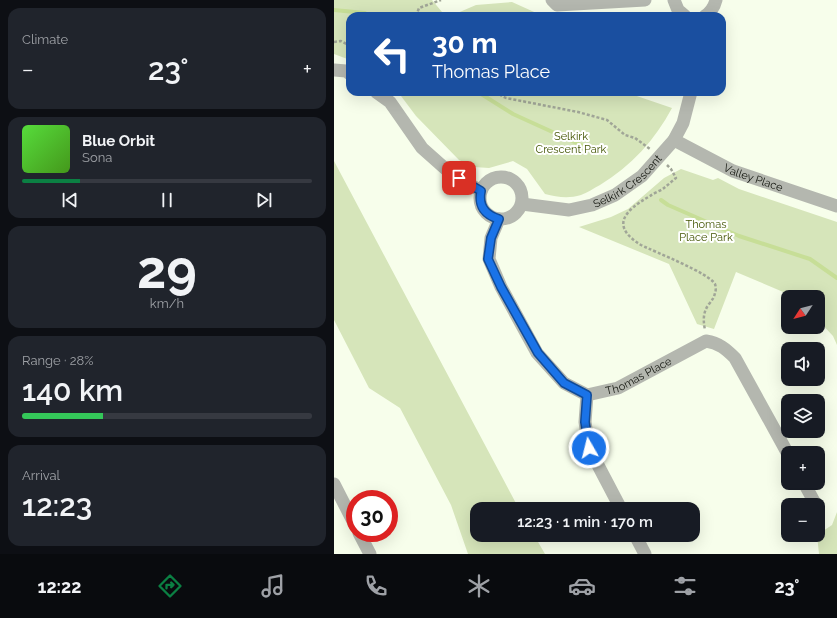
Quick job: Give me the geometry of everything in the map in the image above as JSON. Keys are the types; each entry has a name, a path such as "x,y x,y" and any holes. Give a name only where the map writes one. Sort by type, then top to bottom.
{"street":[{"path":"552,0 557,5 645,0"},
{"path":"674,0 680,12"},
{"path":"710,12 715,6 716,0"},
{"path":"334,70 346,71"},
{"path":"382,96 390,102 422,148 449,172 481,191"},
{"name":"Selkirk Crescent","path":"522,204 569,210 592,205 615,195 642,176 674,140 683,123 690,96"},
{"name":"Valley Place","path":"674,140 733,171 837,206"},
{"path":"504,176 511,179 521,190 523,197 522,204 513,216 506,219 499,219 487,214 483,209 480,197 481,191 484,184 490,179 504,176"},
{"path":"499,219 491,238 488,259 501,287 538,353 564,383 587,395 585,422 589,448 617,502"},
{"name":"Thomas Place","path":"587,395 618,388 706,341 712,342 722,346 735,358 784,446"},
{"path":"334,484 346,507"},
{"path":"364,542 370,554"},
{"path":"639,542 645,554"}],"path":[{"path":"418,12 419,8 441,0"},
{"path":"334,42 341,41 346,44"}],"green space":[{"path":"334,0 432,0 442,12 346,12 346,58 334,54"},
{"path":"512,2 534,12 460,12 476,5"},
{"name":"Selkirk Crescent Park","path":"401,96 637,96 672,108 658,131 632,161 600,185 583,194 572,197 545,194 527,169 513,161 489,168 474,167 459,160 416,116"},
{"path":"334,161 515,502 470,502 470,542 538,542 545,554 468,554 451,505 400,408 369,388 334,320"},
{"name":"Thomas Place Park","path":"681,169 713,180 718,178 739,189 837,222 837,345 833,336 825,327 825,290 781,291 736,272 714,329 697,324 669,264 579,227 611,217 628,209 664,178"},
{"path":"837,512 837,554 819,554 818,542 825,542 825,530 832,525"}],"waterway":[{"path":"334,10 355,12"},
{"path":"484,96 513,114 592,150"},
{"path":"661,200 668,205 739,236 810,259 837,278"}],"route":[{"path":"459,178 481,191 480,203 483,209 493,218 499,219 491,238 488,259 501,287 538,353 564,383 587,395 585,422 589,448"}]}
